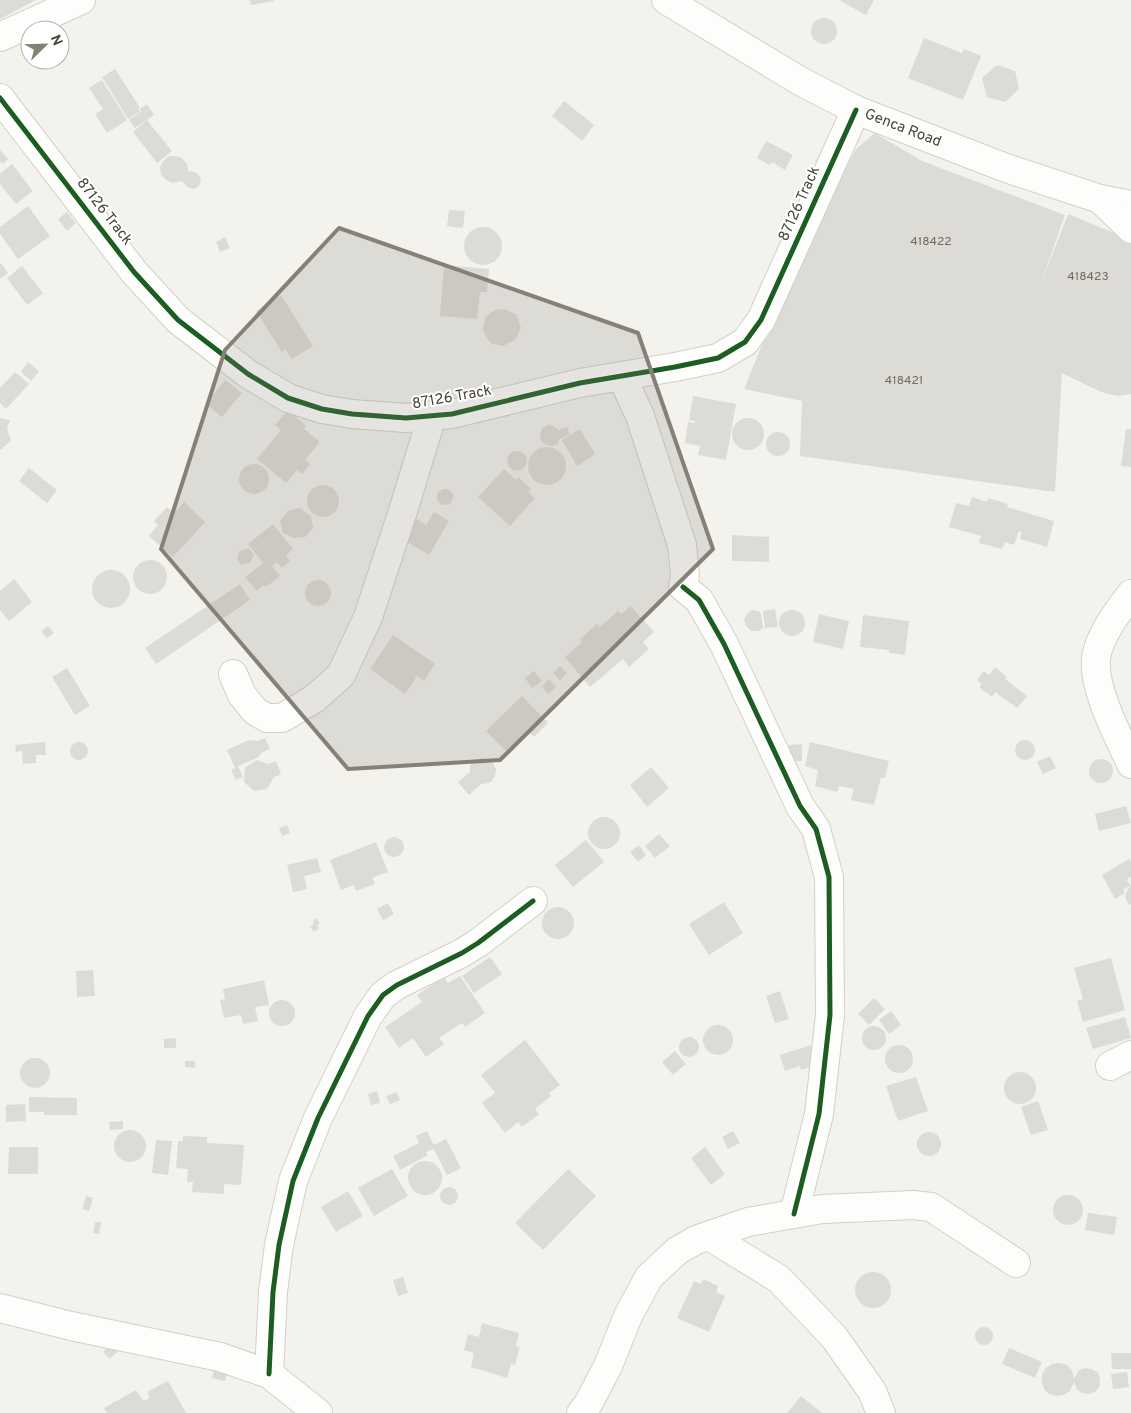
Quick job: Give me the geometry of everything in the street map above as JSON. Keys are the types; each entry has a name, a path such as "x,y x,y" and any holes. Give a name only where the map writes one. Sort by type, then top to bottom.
{"street":[{"path":"0,37 81,0"},
{"name":"Genca Road","path":"666,0 800,81 856,110 1006,168 1100,199 1131,205"},
{"name":"87126 Track","path":"0,98 140,279 178,320 248,374 288,398 322,409 352,414 406,418 452,414 580,383 622,377 718,358 745,342 761,320 856,110"},
{"path":"1100,199 1131,228"},
{"path":"622,377 640,416 682,544 685,575 683,587 699,600 724,644 800,806 816,829 829,877 830,1014 819,1114 794,1214"},
{"path":"233,674 242,695 255,711 267,718 282,718 314,700 340,675 368,617 432,416"},
{"path":"1131,594 1115,615 1101,642 1096,658 1098,678 1104,702 1131,764"},
{"path":"269,1374 273,1292 279,1245 293,1181 318,1118 368,1016 383,995 397,985 470,948 534,901"},
{"path":"581,1413 588,1404 608,1366 628,1316 649,1277 677,1251 696,1240 748,1222 822,1209 913,1205 931,1207 1016,1263"},
{"path":"709,1236 779,1279 834,1337 872,1391 881,1413"},
{"path":"0,1308 71,1326 220,1357 269,1374 307,1407"}],"highlighted area":[{"path":"339,228 638,333 713,549 500,760 348,769 161,549 225,350"}],"building":[{"path":"0,0 36,0 0,19"},
{"path":"250,0 274,0 274,1 251,5"},
{"path":"839,0 874,0 866,15"},
{"path":"824,18 833,22 837,31 833,40 824,44 815,40 811,31 815,22"},
{"path":"924,38 962,53 964,49 981,56 963,100 908,78"},
{"path":"997,65 1015,71 1019,89 1005,102 987,97 982,78"},
{"path":"115,69 140,108 138,108 140,111 128,119 102,77"},
{"path":"102,80 127,120 107,133 95,114 103,109 89,88"},
{"path":"564,101 594,125 582,141 552,116"},
{"path":"147,104 154,115 135,128 129,120"},
{"path":"147,120 172,151 157,163 133,132"},
{"path":"875,133 922,161 1065,215 1040,286 1068,214 1131,240 1131,394 1117,396 1101,392 1062,373 1055,492 800,456 802,401 744,389 793,269 856,149"},
{"path":"766,141 793,155 785,170 772,162 770,165 757,158"},
{"path":"0,150 8,159 3,164 0,163"},
{"path":"169,156 182,158 187,164 189,172 197,173 201,182 198,187 193,189 187,187 182,181 172,183 166,180 161,174 160,167"},
{"path":"12,164 33,191 16,204 0,184 0,174"},
{"path":"28,206 50,236 18,259 0,234 0,227"},
{"path":"449,210 465,211 463,228 447,226"},
{"path":"67,212 76,223 67,231 58,219"},
{"path":"483,227 496,233 502,246 496,259 483,265 470,259 464,246 470,233"},
{"path":"225,237 230,248 220,252 216,242"},
{"path":"0,264 8,273 0,279"},
{"path":"444,265 489,269 487,292 480,292 477,319 440,316"},
{"path":"22,266 43,293 27,305 7,278"},
{"path":"281,295 313,346 292,359 285,349 282,352 256,311"},
{"path":"505,309 517,315 521,328 515,340 503,346 490,343 483,330 485,317 495,310"},
{"path":"28,362 39,371 31,381 21,372"},
{"path":"15,372 29,384 6,409 0,403 0,388"},
{"path":"225,380 242,393 222,417 206,404"},
{"path":"693,396 736,404 726,460 698,455 700,446 685,443 688,422 695,423 695,421 689,420"},
{"path":"288,410 306,426 304,429 320,442 305,460 310,464 302,474 297,470 286,483 257,459 281,430 275,425"},
{"path":"0,418 10,420 7,429 11,440 1,450 0,449"},
{"path":"748,418 760,422 764,434 760,446 748,450 736,446 732,434 736,422"},
{"path":"548,425 554,426 559,430 567,427 570,434 559,440 558,444 546,445 541,441 540,434 542,428"},
{"path":"580,429 595,454 577,466 562,440"},
{"path":"1126,429 1131,429 1131,467 1121,466"},
{"path":"778,432 787,435 790,444 787,453 778,456 769,453 766,444 769,435"},
{"path":"547,447 560,453 566,466 560,479 547,485 534,479 528,466 534,453"},
{"path":"517,451 524,454 527,461 524,468 517,471 510,468 507,461 510,454"},
{"path":"254,464 265,468 269,479 265,490 254,494 243,490 239,479 243,468"},
{"path":"29,468 57,490 47,503 19,481"},
{"path":"504,469 516,480 518,477 531,489 528,492 535,498 510,526 478,497"},
{"path":"323,485 329,486 334,490 338,495 338,507 334,512 329,516 323,517 317,516 312,512 308,507 307,501 308,495 312,490 317,486"},
{"path":"442,489 448,489 453,494 451,503 442,505 437,500 437,494"},
{"path":"972,497 987,502 988,498 1008,504 1007,507 1054,521 1047,547 1020,539 1022,532 1019,531 1014,545 1005,542 1002,549 979,543 981,536 949,527 956,503 969,506"},
{"path":"184,502 205,522 173,557 149,536 158,525 154,521 167,507 174,513"},
{"path":"300,508 311,516 313,528 305,537 294,538 283,533 280,521 288,511"},
{"path":"434,512 449,521 429,555 404,540 417,519 426,525"},
{"path":"273,524 293,549 286,555 290,561 282,568 277,562 272,566 280,576 266,587 264,585 257,591 245,577 263,563 248,544"},
{"path":"732,535 769,537 769,562 732,561"},
{"path":"249,548 254,555 250,563 241,565 237,559 240,551"},
{"path":"150,560 157,561 162,565 166,570 166,584 162,589 157,593 150,594 143,593 138,589 134,584 133,577 134,570 138,565 143,561"},
{"path":"111,570 118,571 124,576 129,582 129,596 124,602 118,607 111,608 104,607 98,602 93,596 92,589 93,582 98,576 104,571"},
{"path":"14,579 32,602 9,621 0,610 0,591"},
{"path":"318,580 327,584 331,593 327,602 318,606 309,602 305,593 309,584"},
{"path":"240,584 250,600 156,664 145,648"},
{"path":"631,606 654,632 643,642 649,649 629,667 623,659 590,687 565,657 582,642 580,639 597,624 600,627 618,611 621,614"},
{"path":"775,609 778,627 765,628 763,611"},
{"path":"752,610 761,613 763,628 758,631 751,631 746,626 744,620"},
{"path":"792,610 801,614 805,623 801,632 792,636 783,632 779,623 783,614"},
{"path":"819,614 849,621 843,649 813,642"},
{"path":"863,615 909,621 905,655 889,653 889,650 860,647"},
{"path":"48,626 54,633 47,638 41,631"},
{"path":"393,635 435,664 424,681 417,676 405,694 370,669"},
{"path":"560,666 567,673 560,681 553,673"},
{"path":"995,667 1007,677 1005,679 1027,696 1017,708 995,692 992,697 979,687 982,684 977,680 984,671 989,675"},
{"path":"67,668 90,706 75,715 52,677"},
{"path":"534,671 542,681 532,688 525,678"},
{"path":"549,679 556,687 548,694 542,686"},
{"path":"522,696 548,723 534,737 529,732 507,752 486,731"},
{"path":"265,738 270,749 263,752 257,758 238,766 243,777 236,780 231,770 235,768 227,750 249,740 258,741"},
{"path":"1025,740 1032,743 1035,750 1032,757 1025,760 1018,757 1015,750 1018,743"},
{"path":"45,742 46,755 36,755 36,763 23,764 22,751 16,752 15,745"},
{"path":"79,742 85,745 88,751 85,757 79,760 73,757 70,751 73,745"},
{"path":"810,742 889,761 885,778 881,777 874,805 851,800 854,789 839,786 837,792 815,786 818,770 805,766"},
{"path":"802,744 802,761 790,761 789,745"},
{"path":"1050,756 1056,768 1043,774 1037,762"},
{"path":"481,758 493,763 496,769 495,776 491,782 481,784 469,795 458,782 470,772 470,766 474,761"},
{"path":"1101,759 1109,763 1113,771 1109,779 1101,783 1093,779 1089,771 1093,763"},
{"path":"256,760 269,764 276,761 281,774 274,777 267,789 254,791 244,782 245,768"},
{"path":"651,767 669,788 647,807 630,785"},
{"path":"1126,806 1131,823 1099,831 1095,814"},
{"path":"604,817 610,818 615,822 619,827 619,839 615,844 610,848 604,849 598,848 593,844 589,839 588,833 589,827 593,822 598,818"},
{"path":"287,825 290,833 282,836 279,828"},
{"path":"659,834 670,846 655,858 645,846"},
{"path":"394,837 401,840 404,847 401,854 394,857 387,854 384,847 387,840"},
{"path":"586,840 604,862 573,887 555,865"},
{"path":"376,842 388,872 372,878 375,884 356,891 354,885 341,890 330,860"},
{"path":"639,845 646,855 638,862 630,852"},
{"path":"317,858 321,872 304,876 307,889 293,892 287,865"},
{"path":"1129,859 1131,862 1131,877 1127,879 1130,886 1123,889 1125,893 1115,899 1102,875"},
{"path":"1131,885 1131,905 1125,897"},
{"path":"724,902 743,933 709,955 689,924"},
{"path":"388,903 394,914 383,920 377,909"},
{"path":"558,907 564,908 569,912 573,917 573,929 569,934 564,938 558,939 552,938 547,934 543,929 542,923 543,917 547,912 552,908"},
{"path":"316,918 320,923 317,926 319,928 314,932 310,927"},
{"path":"490,957 502,974 474,993 462,976"},
{"path":"1111,958 1125,1010 1083,1022 1077,1001 1083,999 1074,968"},
{"path":"93,970 95,996 77,997 76,971"},
{"path":"460,976 485,1013 465,1027 462,1023 439,1038 444,1044 426,1057 413,1038 399,1048 385,1027 422,1002 417,995 444,977 448,983"},
{"path":"264,980 269,1005 255,1007 258,1021 243,1024 241,1015 224,1018 220,1000 225,999 223,989"},
{"path":"780,991 789,1019 775,1023 766,996"},
{"path":"874,998 885,1009 869,1025 858,1014"},
{"path":"282,1000 291,1004 295,1013 291,1022 282,1026 273,1022 269,1013 273,1004"},
{"path":"891,1011 901,1025 889,1034 879,1020"},
{"path":"1125,1017 1131,1038 1093,1049 1086,1028"},
{"path":"718,1025 729,1029 733,1040 729,1051 718,1055 707,1051 703,1040 707,1029"},
{"path":"874,1026 882,1030 886,1038 882,1046 874,1050 866,1046 862,1038 866,1030"},
{"path":"685,1037 693,1037 699,1043 699,1051 693,1057 685,1057 679,1051 679,1043"},
{"path":"176,1038 176,1048 164,1048 164,1039"},
{"path":"525,1040 560,1085 549,1093 551,1096 535,1109 539,1114 522,1127 518,1122 505,1133 482,1103 495,1093 481,1075"},
{"path":"811,1045 817,1065 801,1070 800,1066 785,1071 780,1055"},
{"path":"899,1045 909,1049 913,1059 909,1069 899,1073 889,1069 885,1059 889,1049"},
{"path":"675,1051 686,1064 673,1075 662,1062"},
{"path":"35,1058 46,1062 50,1073 46,1084 35,1088 24,1084 20,1073 24,1062"},
{"path":"185,1061 195,1061 195,1068 185,1067"},
{"path":"1020,1072 1032,1076 1036,1088 1032,1100 1020,1104 1008,1100 1004,1088 1008,1076"},
{"path":"916,1077 928,1111 898,1121 886,1086"},
{"path":"377,1091 380,1103 371,1105 368,1094"},
{"path":"397,1092 400,1100 390,1104 386,1096"},
{"path":"29,1097 77,1098 77,1115 44,1115 44,1112 29,1112"},
{"path":"1038,1101 1048,1130 1031,1135 1021,1107"},
{"path":"25,1104 26,1121 6,1122 6,1105"},
{"path":"123,1121 123,1129 110,1130 109,1122"},
{"path":"130,1130 136,1131 141,1135 145,1140 145,1152 141,1157 136,1161 130,1162 124,1161 119,1157 115,1152 114,1146 115,1140 119,1135 124,1131"},
{"path":"427,1131 434,1145 446,1139 461,1168 447,1175 434,1149 426,1152 428,1155 400,1170 393,1156 419,1143 416,1136"},
{"path":"733,1131 740,1143 728,1149 722,1137"},
{"path":"929,1132 934,1133 940,1139 940,1149 934,1155 929,1156 924,1155 918,1149 917,1144 918,1139 924,1133"},
{"path":"183,1136 207,1137 207,1143 244,1145 241,1185 224,1184 224,1194 192,1192 193,1182 187,1182 188,1169 176,1168 178,1141 183,1141"},
{"path":"156,1140 172,1141 168,1175 152,1173"},
{"path":"9,1147 38,1147 38,1174 8,1174"},
{"path":"705,1147 725,1174 711,1185 691,1158"},
{"path":"425,1161 437,1166 442,1178 437,1190 425,1195 413,1190 408,1178 413,1166"},
{"path":"392,1169 408,1196 374,1216 358,1188"},
{"path":"568,1169 596,1196 543,1250 515,1223"},
{"path":"449,1187 455,1190 458,1196 455,1202 449,1205 443,1202 440,1196 443,1190"},
{"path":"348,1191 363,1216 336,1232 321,1207"},
{"path":"1068,1195 1074,1196 1082,1204 1082,1216 1074,1224 1068,1225 1062,1224 1054,1216 1053,1210 1054,1204 1062,1196"},
{"path":"86,1196 93,1198 89,1211 82,1209"},
{"path":"1088,1213 1117,1217 1114,1235 1085,1230"},
{"path":"95,1222 101,1222 99,1234 93,1233"},
{"path":"873,1272 885,1278 891,1290 885,1302 873,1308 861,1302 855,1290 861,1278"},
{"path":"403,1277 408,1293 398,1296 393,1280"},
{"path":"703,1279 718,1286 716,1292 725,1296 709,1332 677,1318 694,1281 701,1284"},
{"path":"482,1323 519,1333 516,1346 520,1347 515,1365 511,1364 507,1378 471,1367 474,1353 464,1350 468,1334 479,1337"},
{"path":"984,1327 990,1330 993,1336 990,1342 984,1345 978,1342 975,1336 978,1330"},
{"path":"111,1343 119,1350 110,1359 103,1352"},
{"path":"1009,1348 1042,1362 1035,1378 1002,1364"},
{"path":"1111,1353 1131,1353 1131,1369 1112,1369"},
{"path":"1052,1364 1067,1365 1072,1371 1074,1379 1079,1370 1085,1368 1092,1369 1098,1373 1100,1386 1095,1392 1089,1394 1082,1393 1077,1389 1074,1382 1070,1391 1063,1395 1049,1394 1044,1389 1042,1374"},
{"path":"214,1370 227,1373 225,1381 212,1378"},
{"path":"1127,1372 1129,1387 1113,1389 1111,1374"},
{"path":"168,1381 186,1413 107,1413 104,1408 136,1390 143,1401 150,1398 147,1392"},
{"path":"801,1396 822,1413 787,1413"}],"cycle path":[{"path":"0,98 134,272 178,320 248,374 288,398 322,409 352,414 406,418 452,414 580,383 718,358 745,342 761,320 856,110"},
{"path":"683,587 699,600 724,644 800,806 816,829 829,877 830,1015 819,1114 794,1214"},
{"path":"269,1374 273,1292 279,1245 293,1181 318,1118 368,1016 383,995 397,985 462,953 533,901"}]}
